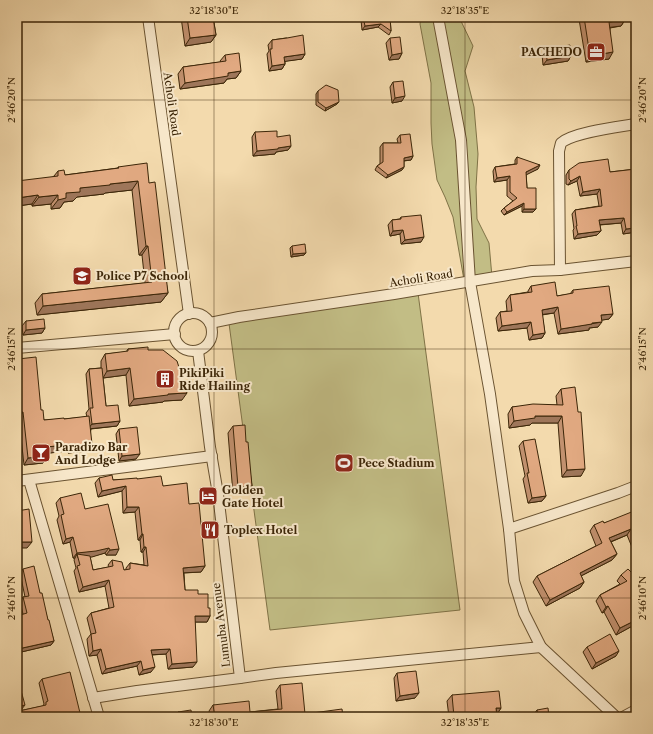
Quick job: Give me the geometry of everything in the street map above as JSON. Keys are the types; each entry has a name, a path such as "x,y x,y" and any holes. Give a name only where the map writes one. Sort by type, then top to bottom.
{"street":[{"name":"Acholi Road","path":"148,17 189,314"},
{"path":"438,17 461,140 470,282 490,394 509,529 514,581 524,613 541,647 616,717"},
{"path":"560,270 559,151 561,143 568,138 636,124"},
{"name":"Acholi Road","path":"210,323 239,317 386,296 532,271 560,270 636,261"},
{"path":"194,313 203,316 210,323 212,328 212,338 206,346 198,350 187,350 183,348 176,339 175,330 178,321 185,315 189,314 194,313"},
{"path":"17,348 175,334"},
{"path":"17,481 212,456 198,350"},
{"name":"Lumuba Avenue","path":"93,698 240,678 212,456"},
{"path":"29,480 99,717"},
{"path":"509,529 636,486"},
{"path":"240,678 284,672 541,647"},
{"path":"623,717 636,710"}],"shaded area":[{"path":"421,17 459,17 473,46 465,71 474,107 478,154 476,187 477,219 489,243 492,277 464,280 453,217 437,180 432,144 431,83 420,24"},
{"name":"Pece Stadium","path":"418,293 460,610 270,630 228,316"}],"building":[{"path":"187,17 213,17 216,35 190,38"},
{"path":"363,17 390,17 391,31 381,24 365,26"},
{"path":"584,17 625,17 625,20 609,22 613,52 590,56"},
{"path":"303,35 305,54 284,57 285,64 272,66 270,49 272,49 272,40"},
{"path":"400,37 402,53 392,55 390,38"},
{"path":"570,45 571,56 547,60 546,49"},
{"path":"239,53 241,71 228,73 228,76 185,83 183,67 226,61 225,55"},
{"path":"403,81 405,96 395,98 393,82"},
{"path":"326,85 338,90 339,102 326,108 318,102 318,91"},
{"path":"277,131 277,137 290,135 291,146 257,151 255,132"},
{"path":"410,134 413,156 404,158 404,167 388,175 377,166 383,162 383,143 401,143 400,135"},
{"path":"517,157 540,165 526,172 527,188 536,188 536,209 524,209 524,203 507,212 504,208 517,198 510,192 510,176 497,178 495,167 517,164"},
{"path":"608,159 610,172 636,169 636,228 626,229 624,218 599,220 601,231 578,234 575,210 602,206 600,189 583,192 580,176 571,181 569,179 569,170 579,163"},
{"path":"147,163 149,183 155,182 168,293 43,306 42,294 152,282 138,181 80,188 80,192 66,193 66,198 58,200 58,195 39,197 38,195 17,198 17,181 58,176 58,171 64,170 65,175"},
{"path":"421,215 424,237 405,240 403,230 393,231 392,220 401,219 401,217"},
{"path":"305,244 306,253 293,254 292,246"},
{"path":"555,282 557,296 573,293 573,290 609,286 613,314 601,315 602,322 561,329 558,307 542,310 545,333 533,335 531,322 502,326 500,312 512,311 510,295 532,292 531,286"},
{"path":"44,319 45,328 26,330 26,321"},
{"path":"148,347 148,350 163,350 177,361 187,393 134,399 130,368 107,371 105,354 128,351 128,349"},
{"path":"36,357 41,410 43,410 44,420 89,416 92,444 72,446 72,444 47,447 48,456 28,458 23,412 17,412 17,369 19,369 18,359"},
{"path":"102,368 106,406 118,405 120,421 92,424 90,408 93,408 89,369"},
{"path":"575,387 578,412 581,412 585,469 567,470 562,416 535,416 535,418 514,421 512,407 533,404 563,405 561,389"},
{"path":"245,425 252,486 238,487 233,426"},
{"path":"137,427 140,454 122,456 119,429"},
{"path":"535,439 546,496 532,498 523,441"},
{"path":"112,475 113,480 161,476 163,486 187,483 189,504 199,503 205,566 183,568 185,590 198,590 198,594 208,594 208,608 210,608 210,616 195,616 197,662 172,664 170,649 151,650 155,667 143,670 141,661 106,669 101,649 93,651 91,634 96,633 91,613 114,607 109,580 83,587 77,566 80,565 77,554 90,556 93,570 113,566 112,560 122,562 124,570 130,569 130,563 148,566 139,507 127,507 126,486 102,491 99,478"},
{"path":"81,493 85,509 108,504 119,549 110,550 109,548 77,553 73,537 66,539 61,515 64,514 60,498"},
{"path":"29,509 32,542 17,542 17,511"},
{"path":"634,511 636,516 636,541 631,529 609,538 617,554 580,573 584,582 550,600 537,576 602,543 594,525 603,521 604,523"},
{"path":"34,566 54,641 18,649 17,616 27,613 23,597 29,596 23,569"},
{"path":"628,569 635,576 634,577 636,580 636,620 620,628 600,595 627,581 621,575"},
{"path":"610,634 619,651 596,663 587,647"},
{"path":"416,671 419,693 400,696 397,673"},
{"path":"70,672 81,717 21,717 19,711 46,705 46,702 48,701 42,679"},
{"path":"302,683 305,714 342,709 343,717 215,717 213,705 249,701 250,712 282,709 280,685"},
{"path":"20,687 25,705 17,707 17,688"},
{"path":"499,691 501,708 496,708 497,717 454,717 452,695"},
{"path":"548,708 549,717 538,717 537,710"},
{"path":"191,710 192,717 178,717 178,712"},
{"path":"168,713 169,717 156,717 156,714"}],"place":[{"name":"PACHEDO","path":"596,52"},
{"name":"Police P7 School","path":"82,276"},
{"name":"PikiPiki Ride Hailing","path":"165,379"},
{"name":"Paradizo Bar And Lodge","path":"41,453"},
{"name":"Pece Stadium","path":"344,463"},
{"name":"Golden Gate Hotel","path":"208,496"},
{"name":"Toplex Hotel","path":"210,530"}]}
